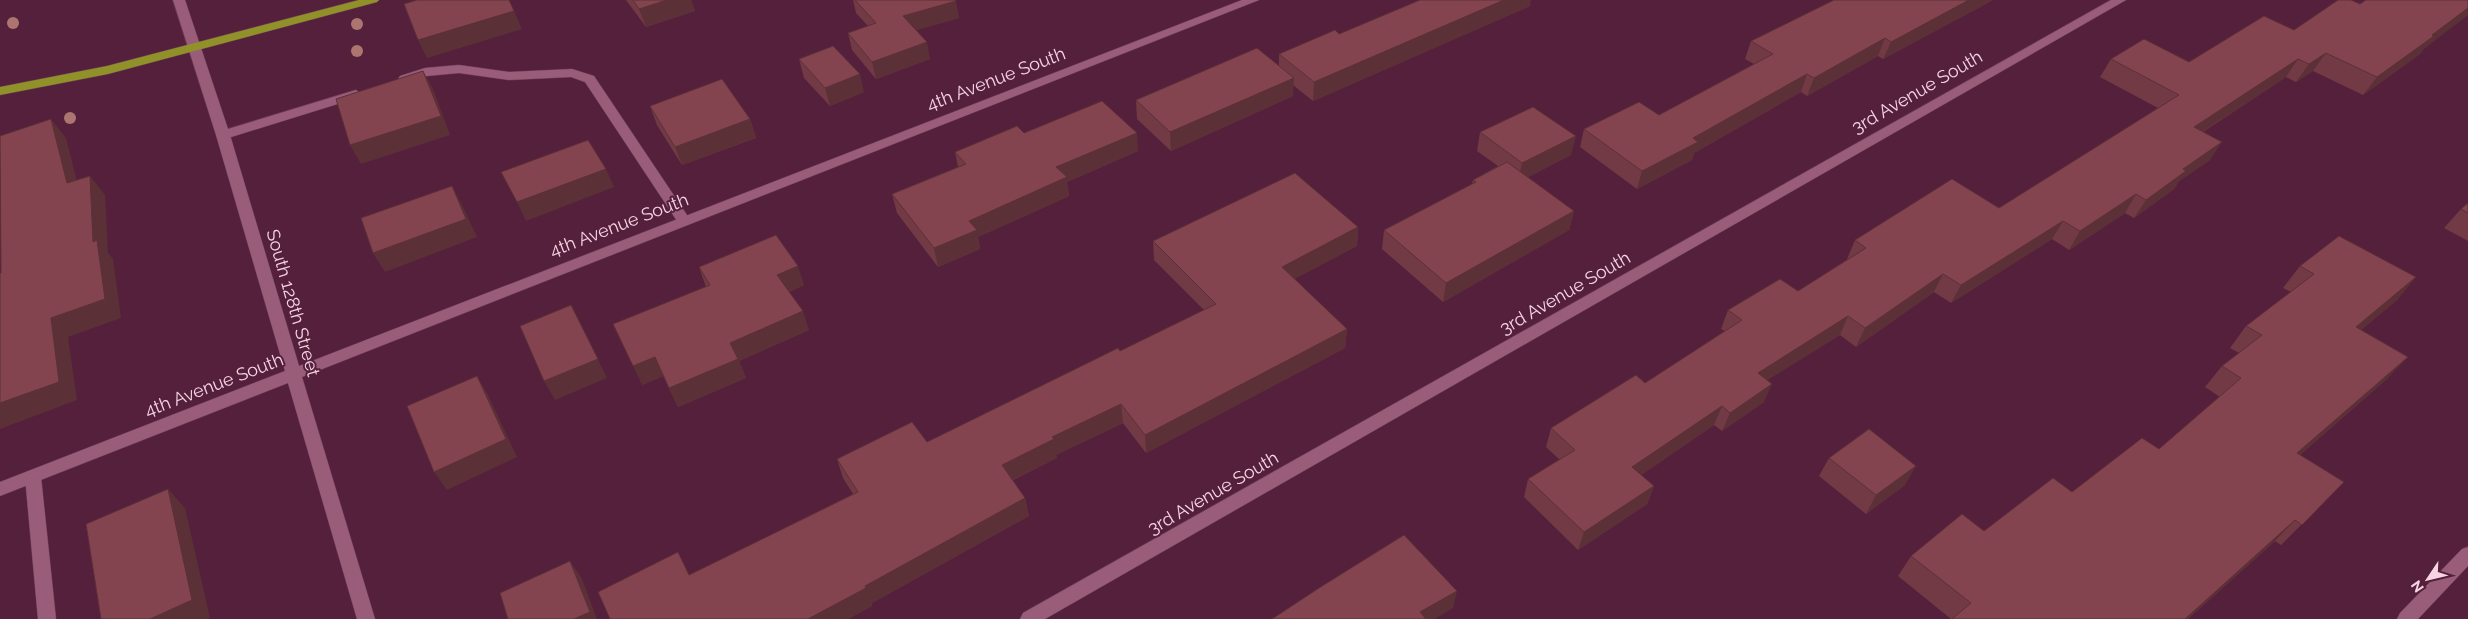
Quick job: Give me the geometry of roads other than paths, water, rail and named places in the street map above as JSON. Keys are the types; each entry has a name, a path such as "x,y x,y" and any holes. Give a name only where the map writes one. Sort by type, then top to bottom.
{"highway":[{"path":"0,91 108,70 373,0"}],"street":[{"name":"South 128th Street","path":"179,0 193,48 204,72 223,134 366,619"},
{"name":"4th Avenue South","path":"0,489 1253,0"},
{"name":"3rd Avenue South","path":"1029,619 2120,0"},
{"path":"390,83 425,72 458,69 509,76 572,73 584,77 590,80 684,221"},
{"path":"223,134 373,89"},
{"path":"32,476 48,619"},
{"path":"2406,619 2468,554"}]}
